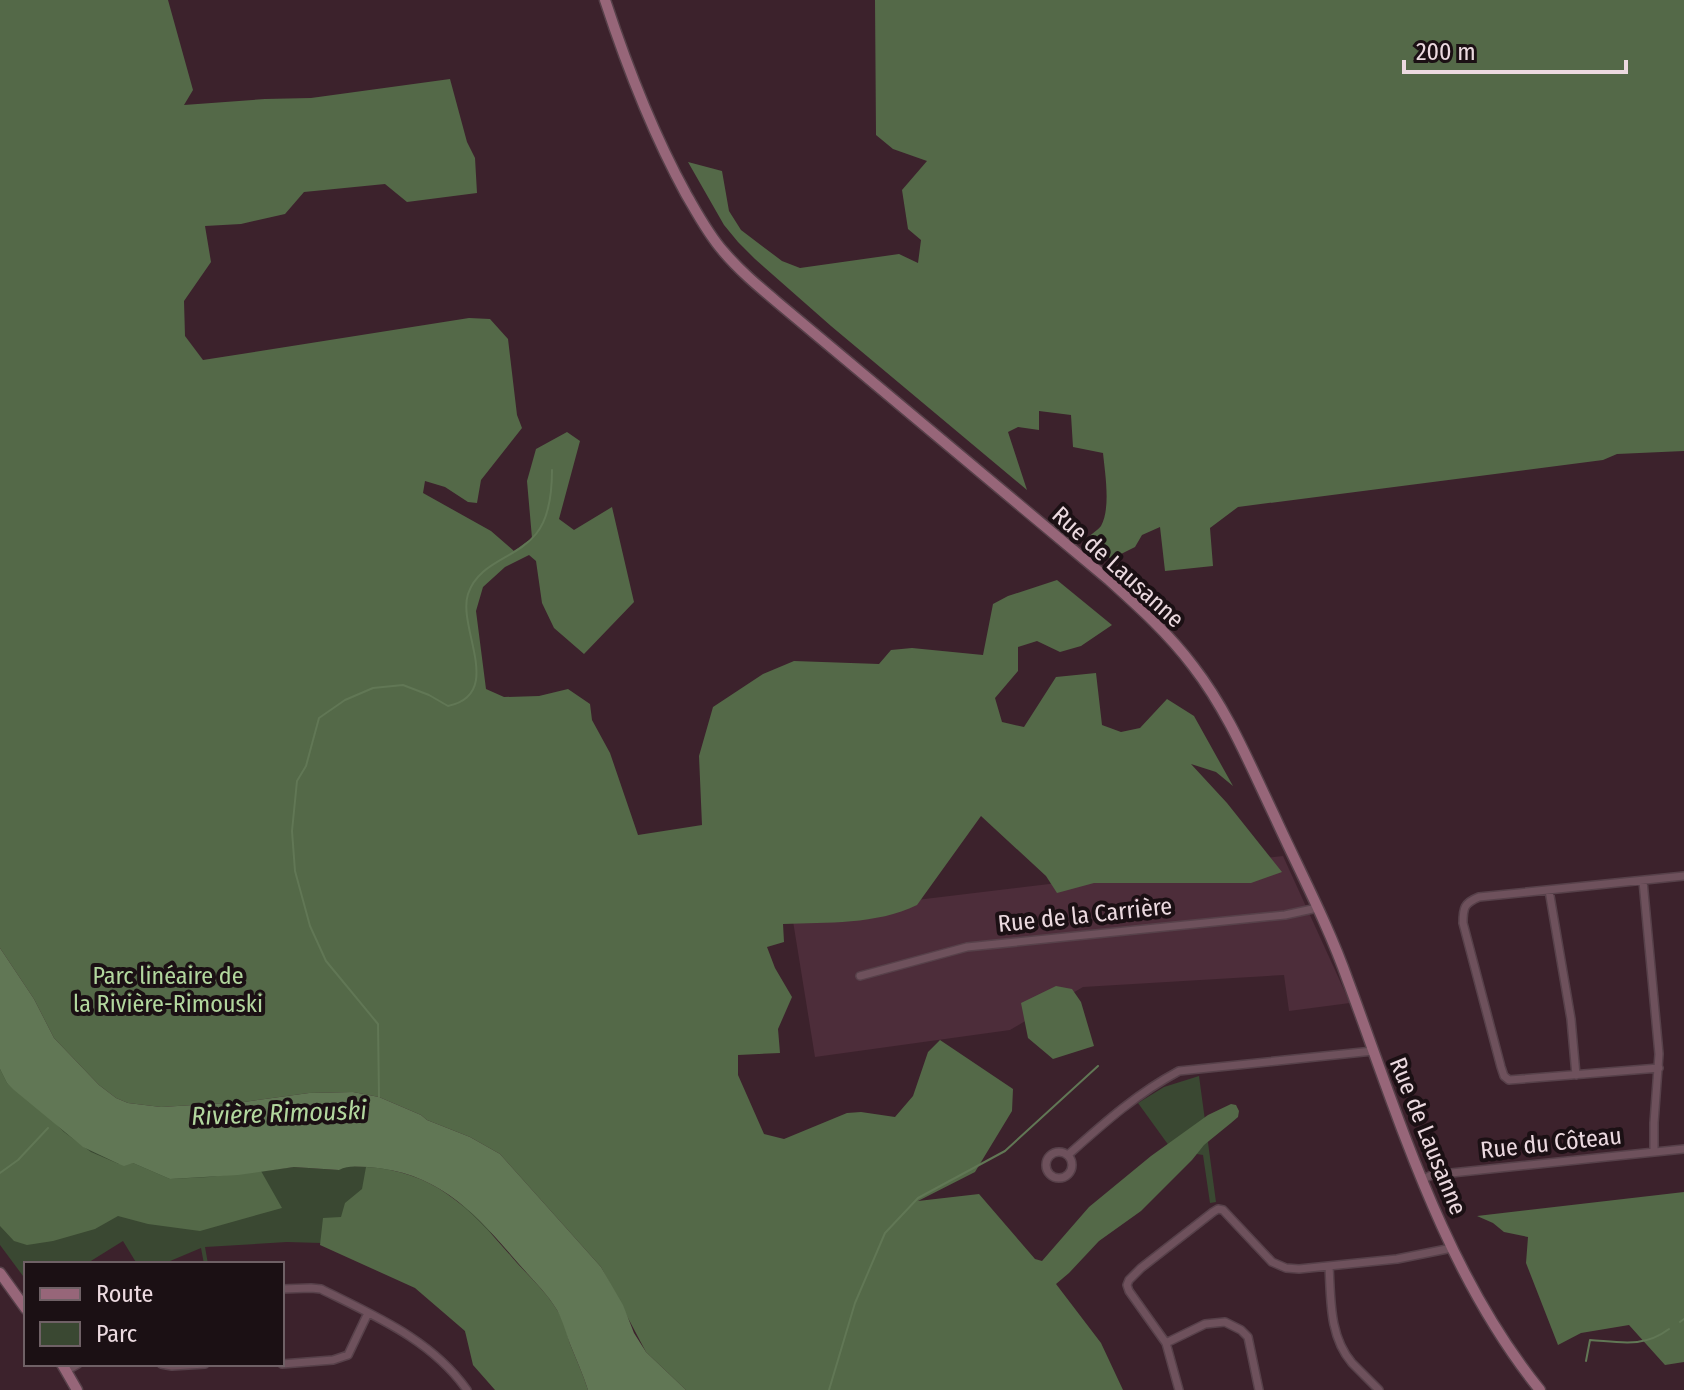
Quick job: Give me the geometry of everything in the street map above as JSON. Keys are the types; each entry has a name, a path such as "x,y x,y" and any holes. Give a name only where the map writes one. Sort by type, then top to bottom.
{"street":[{"name":"Rue de Lausanne","path":"605,0 627,68 665,155 721,249 744,273 1109,580 1154,621 1194,667 1222,709 1242,747 1317,908 1452,1248 1497,1330 1540,1390"},
{"path":"1659,1068 1515,1081 1504,1076 1463,923 1463,911 1470,900 1479,897 1684,876"},
{"path":"1643,881 1659,1054 1654,1152"},
{"path":"1549,890 1571,1019 1576,1075"},
{"name":"Rue de la Carrière","path":"860,976 967,947 1285,915 1317,908"},
{"path":"1068,1155 1152,1085 1179,1071 1373,1051"},
{"name":"Rue du Côteau","path":"1423,1179 1432,1175 1684,1149"},
{"path":"1179,1390 1166,1343 1127,1285 1141,1268 1218,1209 1229,1215 1272,1262 1286,1268 1397,1259 1452,1248"},
{"path":"1329,1266 1335,1333 1351,1362 1379,1390"},
{"path":"0,1273 24,1306"},
{"path":"284,1289 321,1289 402,1331 432,1351 467,1390"},
{"path":"284,1364 333,1360 348,1355 368,1313"},
{"path":"1166,1343 1205,1324 1225,1322 1241,1330 1248,1337 1259,1390"},
{"path":"64,1367 77,1390"}],"shaded area":[{"path":"1283,856 1350,1003 1289,1011 1284,975 1083,987 1010,1030 815,1057 792,915"}],"green space":[{"name":"Parc linéaire de la Rivière-Rimouski","path":"0,0 168,0 193,90 184,105 311,98 450,79 467,142 475,158 477,193 407,202 385,184 304,192 285,214 241,224 205,226 211,262 184,301 185,336 203,360 469,318 490,319 508,339 517,415 522,428 481,480 477,503 468,502 445,487 425,481 423,493 491,531 514,551 532,538 527,481 536,449 567,432 580,441 559,519 574,530 612,507 634,602 584,654 554,628 542,603 536,561 529,555 505,567 483,587 476,611 486,689 504,697 539,696 568,689 590,704 592,720 610,753 638,835 702,825 699,756 713,707 763,674 794,661 879,664 891,650 912,648 983,655 993,604 1057,580 1112,625 1081,646 1060,652 1037,641 1018,647 1018,671 995,698 1002,722 1024,727 1056,677 1096,673 1102,725 1121,732 1140,728 1167,699 1194,716 1233,786 1216,772 1191,764 1227,803 1282,872 1251,883 1094,883 1057,893 1046,876 981,816 917,905 868,919 783,924 784,942 767,947 792,997 778,1029 780,1053 738,1055 738,1075 764,1134 784,1139 847,1113 895,1117 913,1096 928,1052 940,1040 1013,1089 1012,1111 975,1172 918,1201 979,1194 1035,1259 1042,1261 1089,1207 1151,1156 1208,1115 1231,1104 1236,1105 1238,1117 1204,1145 1141,1211 1099,1241 1056,1284 1101,1343 1123,1390 686,1390 646,1352 601,1267 500,1154 470,1137 379,1097 353,1092 309,1093 244,1102 161,1107 128,1103 99,1085 54,1038 34,999 0,948"},
{"path":"875,0 1684,0 1684,451 1617,454 1603,460 1238,507 1210,528 1213,566 1165,571 1160,527 1142,535 1135,547 1111,559 1086,539 1101,526 1106,510 1103,453 1073,447 1071,415 1039,411 1039,430 1018,427 1008,432 1027,490 755,259 724,225 688,162 722,171 729,211 741,230 782,261 800,268 899,254 918,263 921,240 908,229 902,190 927,161 893,149 876,135"},
{"path":"1056,986 1072,989 1081,1002 1094,1046 1053,1059 1028,1038 1021,1003"},
{"path":"0,1069 261,1171 294,1167 338,1170 352,1166 387,1168 466,1207 489,1230 588,1390 466,1334 458,1313 424,1289 321,1243 205,1247 208,1262 204,1262 201,1248 168,1262 136,1262 123,1241 89,1262 24,1262 24,1277 0,1245"},
{"path":"0,1069 7,1083 91,1152 119,1164 133,1163 170,1179 261,1171 282,1208 200,1231 148,1224 118,1216 95,1229 53,1241 27,1245 14,1241 0,1226"},
{"path":"1199,1076 1216,1202 1210,1203 1203,1155 1172,1150 1138,1103 1164,1087"},
{"path":"366,1167 391,1170 434,1186 452,1197 485,1227 556,1308 588,1390 495,1390 473,1365 465,1331 415,1288 320,1245 323,1218 341,1217 345,1203 362,1189"},
{"path":"1684,1192 1684,1362 1665,1365 1629,1325 1581,1333 1558,1345 1526,1263 1528,1237 1504,1232 1477,1216"}],"water":[{"name":"Rivière Rimouski","path":"0,948 34,999 54,1038 99,1085 128,1103 161,1107 244,1102 309,1093 353,1092 379,1097 470,1137 500,1154 601,1267 646,1352 686,1390 588,1390 553,1303 470,1212 454,1198 415,1177 368,1167 339,1170 294,1167 238,1175 170,1179 133,1163 124,1166 83,1147 14,1090 0,1069"}],"waterway":[{"name":"Rivière Rimouski","path":"379,1097 378,1024 326,961 310,926 295,871 292,831 297,781 306,766 319,718 345,700 373,688 403,685 448,706 465,699 474,688 476,674 466,608 468,594 480,574 528,542 541,527 549,504 552,470"},
{"path":"829,1390 855,1303 885,1233 918,1198 1005,1151 1098,1066"},
{"path":"0,1173 18,1160 48,1128"},
{"path":"1680,1322 1684,1319"},
{"path":"1586,1361 1590,1340 1641,1341 1669,1329"}]}
